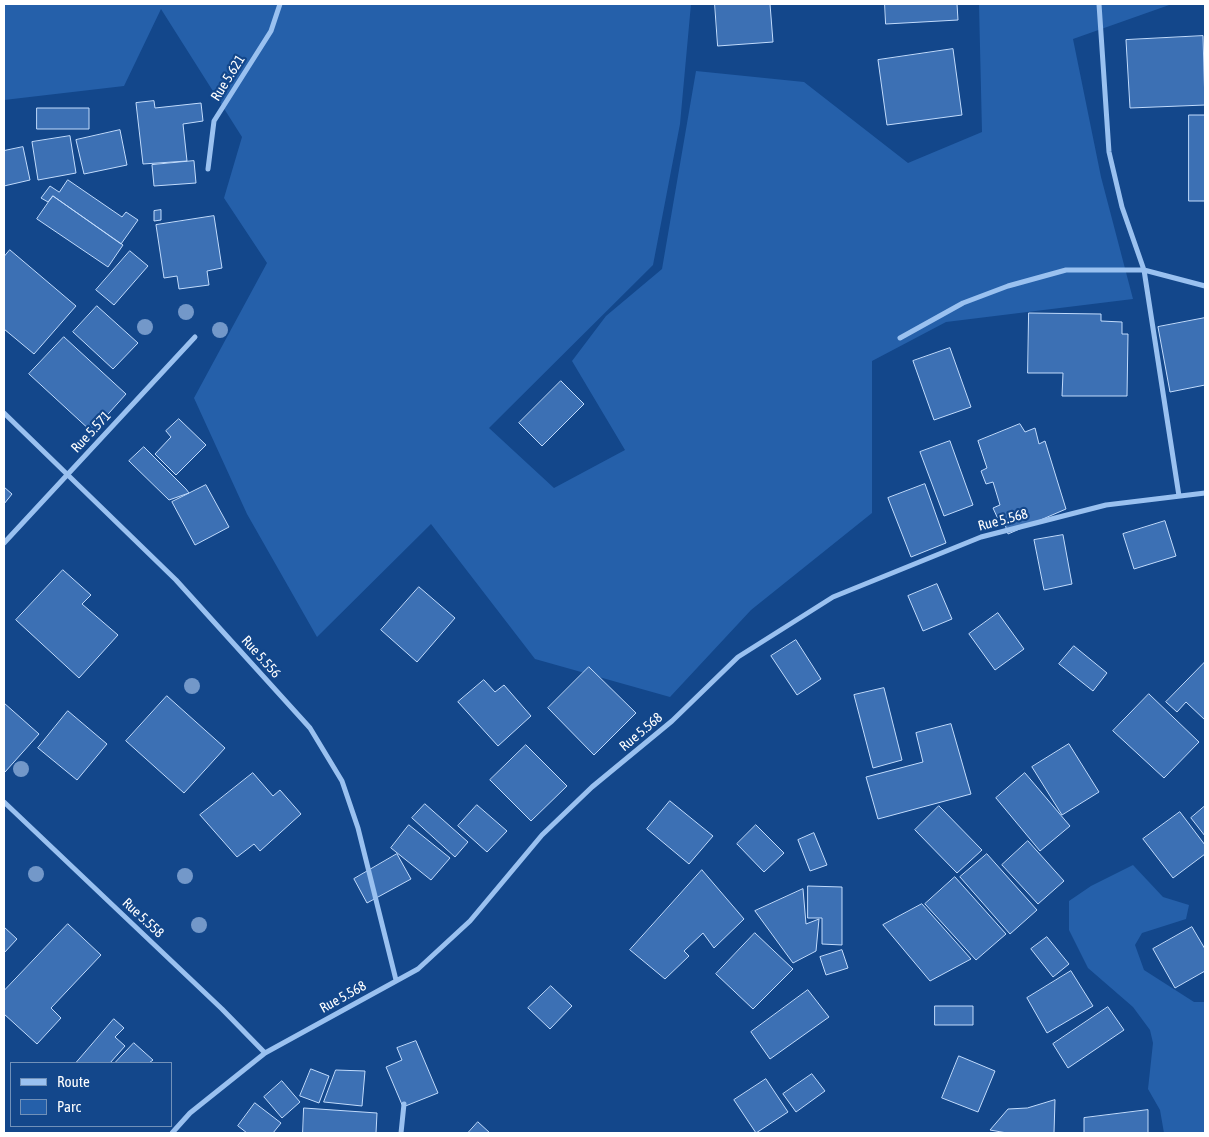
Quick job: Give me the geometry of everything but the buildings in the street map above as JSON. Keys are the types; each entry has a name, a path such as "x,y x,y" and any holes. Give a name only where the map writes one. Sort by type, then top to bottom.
{"street":[{"name":"Rue 5.621","path":"208,168 214,121 271,31 280,4"},
{"path":"1098,4 1109,152 1122,207 1144,270 1179,496"},
{"path":"900,338 963,303 1008,286 1066,270 1144,270 1205,286"},
{"name":"Rue 5.571","path":"4,543 195,337"},
{"name":"Rue 5.556","path":"4,413 176,580 310,728 342,780 358,828 396,980"},
{"name":"Rue 5.568","path":"172,1133 190,1113 265,1053 418,969 470,921 542,834 592,787 672,721 738,657 833,597 981,537 1106,505 1205,493"},
{"name":"Rue 5.558","path":"4,802 222,1009 265,1053"},
{"path":"402,1133 404,1104"}],"green space":[{"path":"4,4 691,4 680,124 653,265 489,428 554,488 625,450 572,361 606,316 662,269 696,71 804,82 908,163 982,132 979,4 1172,4 1073,39 1101,177 1133,299 946,322 872,361 872,513 751,610 670,697 535,659 431,524 317,637 247,514 194,398 267,263 224,198 242,137 161,9 124,86 4,100"},
{"path":"1133,865 1163,897 1189,905 1186,919 1142,933 1135,945 1144,970 1194,1002 1205,1002 1205,1133 1164,1133 1160,1110 1148,1089 1153,1043 1150,1030 1133,1007 1088,968 1069,930 1069,901 1091,886"}]}
